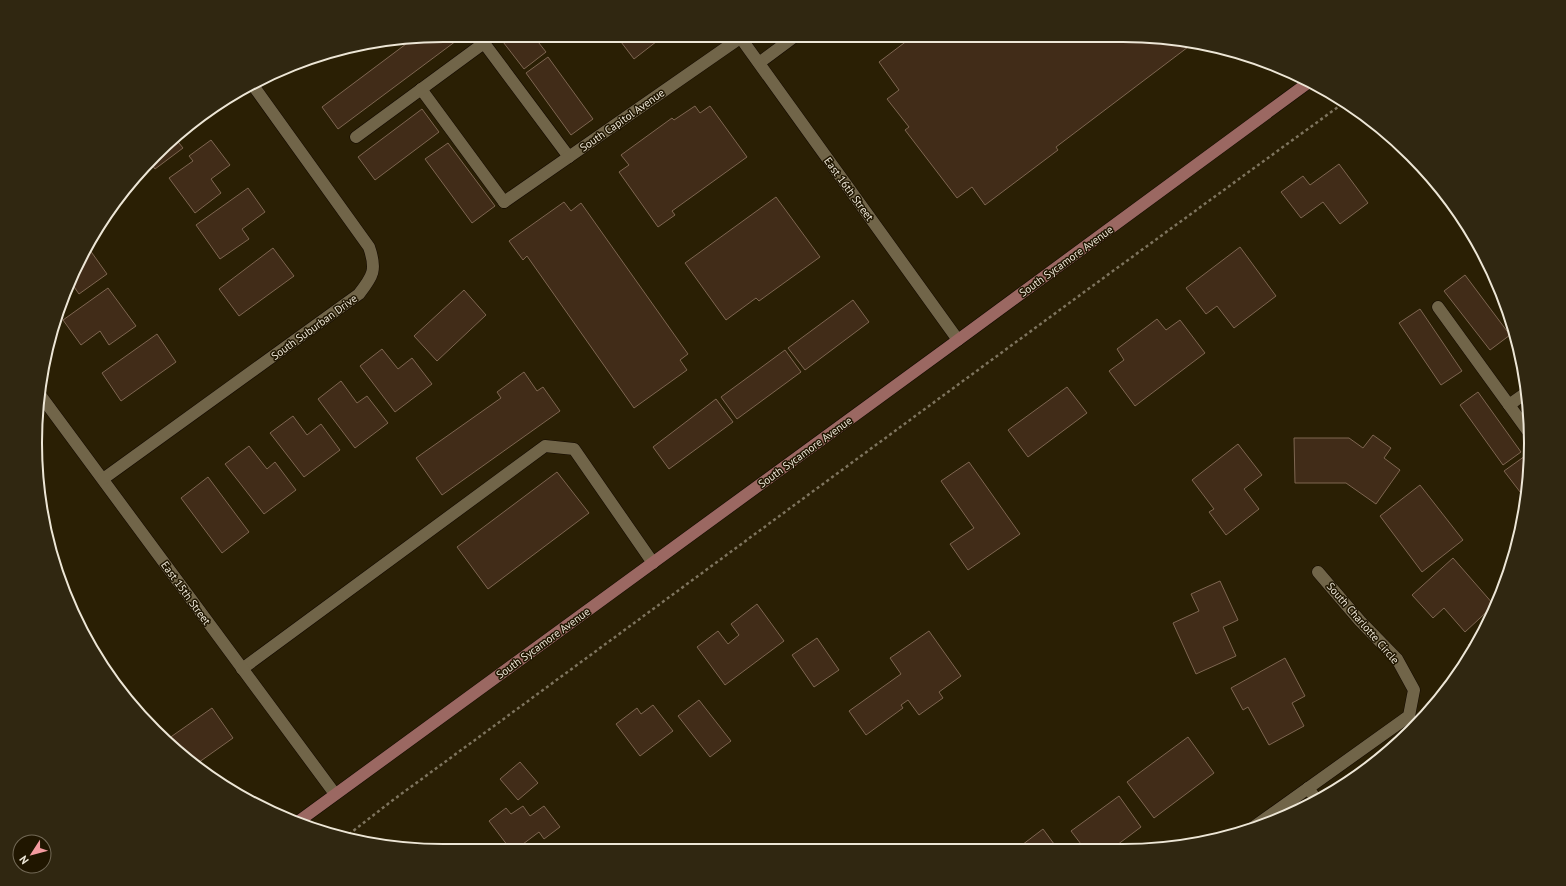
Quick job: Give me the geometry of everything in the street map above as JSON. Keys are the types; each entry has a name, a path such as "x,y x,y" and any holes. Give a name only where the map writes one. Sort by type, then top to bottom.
{"main road":[{"name":"South Sycamore Avenue","path":"303,819 1304,85"}],"street":[{"path":"356,137 484,42 569,157"},
{"name":"South Capitol Avenue","path":"421,89 504,202 734,42"},
{"name":"East 16th Street","path":"743,42 958,340"},
{"path":"759,63 787,42"},
{"name":"South Suburban Drive","path":"103,479 359,294 368,282 374,270 373,259 369,247 255,89"},
{"path":"1438,307 1523,425"},
{"path":"1509,405 1521,396"},
{"name":"East 15th Street","path":"44,400 335,794"},
{"path":"242,669 545,446 574,449 653,563"},
{"name":"South Charlotte Circle","path":"1269,816 1409,716 1414,690 1396,659 1360,621 1318,572"},
{"path":"1308,788 1314,796"}],"path":[{"path":"351,833 399,795 1340,106"}],"building":[{"path":"455,42 338,129 322,107 406,44"},
{"path":"503,42 538,42 546,52 524,69"},
{"path":"621,42 656,42 634,59"},
{"path":"905,42 1123,42 1175,45 1188,47 1056,147 1058,150 985,205 972,187 957,198 905,130 909,127 887,99 899,90 879,62"},
{"path":"548,57 593,119 571,135 526,73"},
{"path":"695,106 700,113 710,106 747,157 672,211 675,215 658,227 619,172 629,165 621,155 672,118 674,120"},
{"path":"422,109 439,132 375,180 358,157"},
{"path":"211,140 230,165 211,179 221,193 195,213 169,178 193,161 189,156"},
{"path":"179,142 183,148 155,169 153,166 159,159"},
{"path":"448,143 495,206 472,223 425,159"},
{"path":"1339,164 1368,203 1340,224 1323,202 1301,218 1281,192 1303,176 1310,185"},
{"path":"248,188 265,212 242,229 249,239 220,259 196,225"},
{"path":"776,197 820,257 759,301 756,298 726,320 685,263"},
{"path":"564,202 571,211 581,203 688,354 680,360 687,370 634,408 527,256 523,260 509,241"},
{"path":"1240,247 1276,296 1234,328 1217,306 1206,314 1186,288"},
{"path":"273,248 294,276 239,316 219,289"},
{"path":"91,251 107,274 79,294 74,287"},
{"path":"1465,275 1509,336 1490,350 1444,291"},
{"path":"108,288 136,326 109,345 100,331 81,345 63,320"},
{"path":"464,290 486,315 437,361 414,336"},
{"path":"853,300 869,322 805,370 788,348"},
{"path":"1420,309 1462,371 1441,385 1399,323"},
{"path":"1157,319 1166,330 1180,320 1205,353 1135,406 1109,371 1124,360 1117,349"},
{"path":"157,334 176,362 121,401 102,373"},
{"path":"382,349 398,369 412,358 432,384 395,412 360,366"},
{"path":"785,350 801,372 737,419 721,397"},
{"path":"524,372 537,391 543,387 560,411 442,495 416,458 501,398 497,392"},
{"path":"341,381 357,403 367,396 388,423 355,448 318,399"},
{"path":"1067,387 1087,413 1028,457 1008,430"},
{"path":"1478,392 1521,452 1503,465 1460,405"},
{"path":"716,399 733,422 669,469 653,447"},
{"path":"293,416 307,435 321,424 340,450 304,477 270,433"},
{"path":"1373,435 1391,448 1384,458 1400,470 1376,504 1346,483 1295,483 1294,438 1349,438 1363,448"},
{"path":"1238,444 1262,475 1244,489 1259,509 1226,535 1209,512 1214,509 1192,480"},
{"path":"249,446 267,469 275,462 296,490 264,514 225,464"},
{"path":"1523,457 1521,493 1504,471"},
{"path":"969,462 1020,534 968,570 950,544 974,528 941,481"},
{"path":"557,472 589,513 488,589 457,547"},
{"path":"208,477 249,532 222,553 181,498"},
{"path":"1420,485 1463,540 1422,572 1380,516"},
{"path":"1453,558 1491,601 1486,612 1465,632 1444,608 1433,618 1412,595"},
{"path":"1220,581 1238,620 1223,627 1236,656 1196,674 1173,623 1199,611 1191,594"},
{"path":"757,604 784,641 725,685 697,647 718,631 728,644 739,635 731,624"},
{"path":"929,631 961,676 939,692 943,698 919,715 908,700 901,705 903,708 866,735 849,711 901,674 890,658"},
{"path":"817,638 839,670 814,687 792,655"},
{"path":"1285,658 1305,696 1292,703 1304,726 1269,745 1248,707 1243,710 1231,688"},
{"path":"699,700 731,741 710,757 678,716"},
{"path":"653,705 673,731 640,756 616,724 637,708 641,714"},
{"path":"212,708 233,738 200,762 171,737"},
{"path":"1188,737 1214,773 1154,818 1127,782"},
{"path":"520,762 538,783 518,800 500,779"},
{"path":"1119,796 1141,827 1118,844 1081,844 1071,831"},
{"path":"523,806 530,816 544,806 560,827 544,839 539,832 523,844 506,844 489,821 506,808 511,814"},
{"path":"1043,829 1054,844 1023,844"}]}
